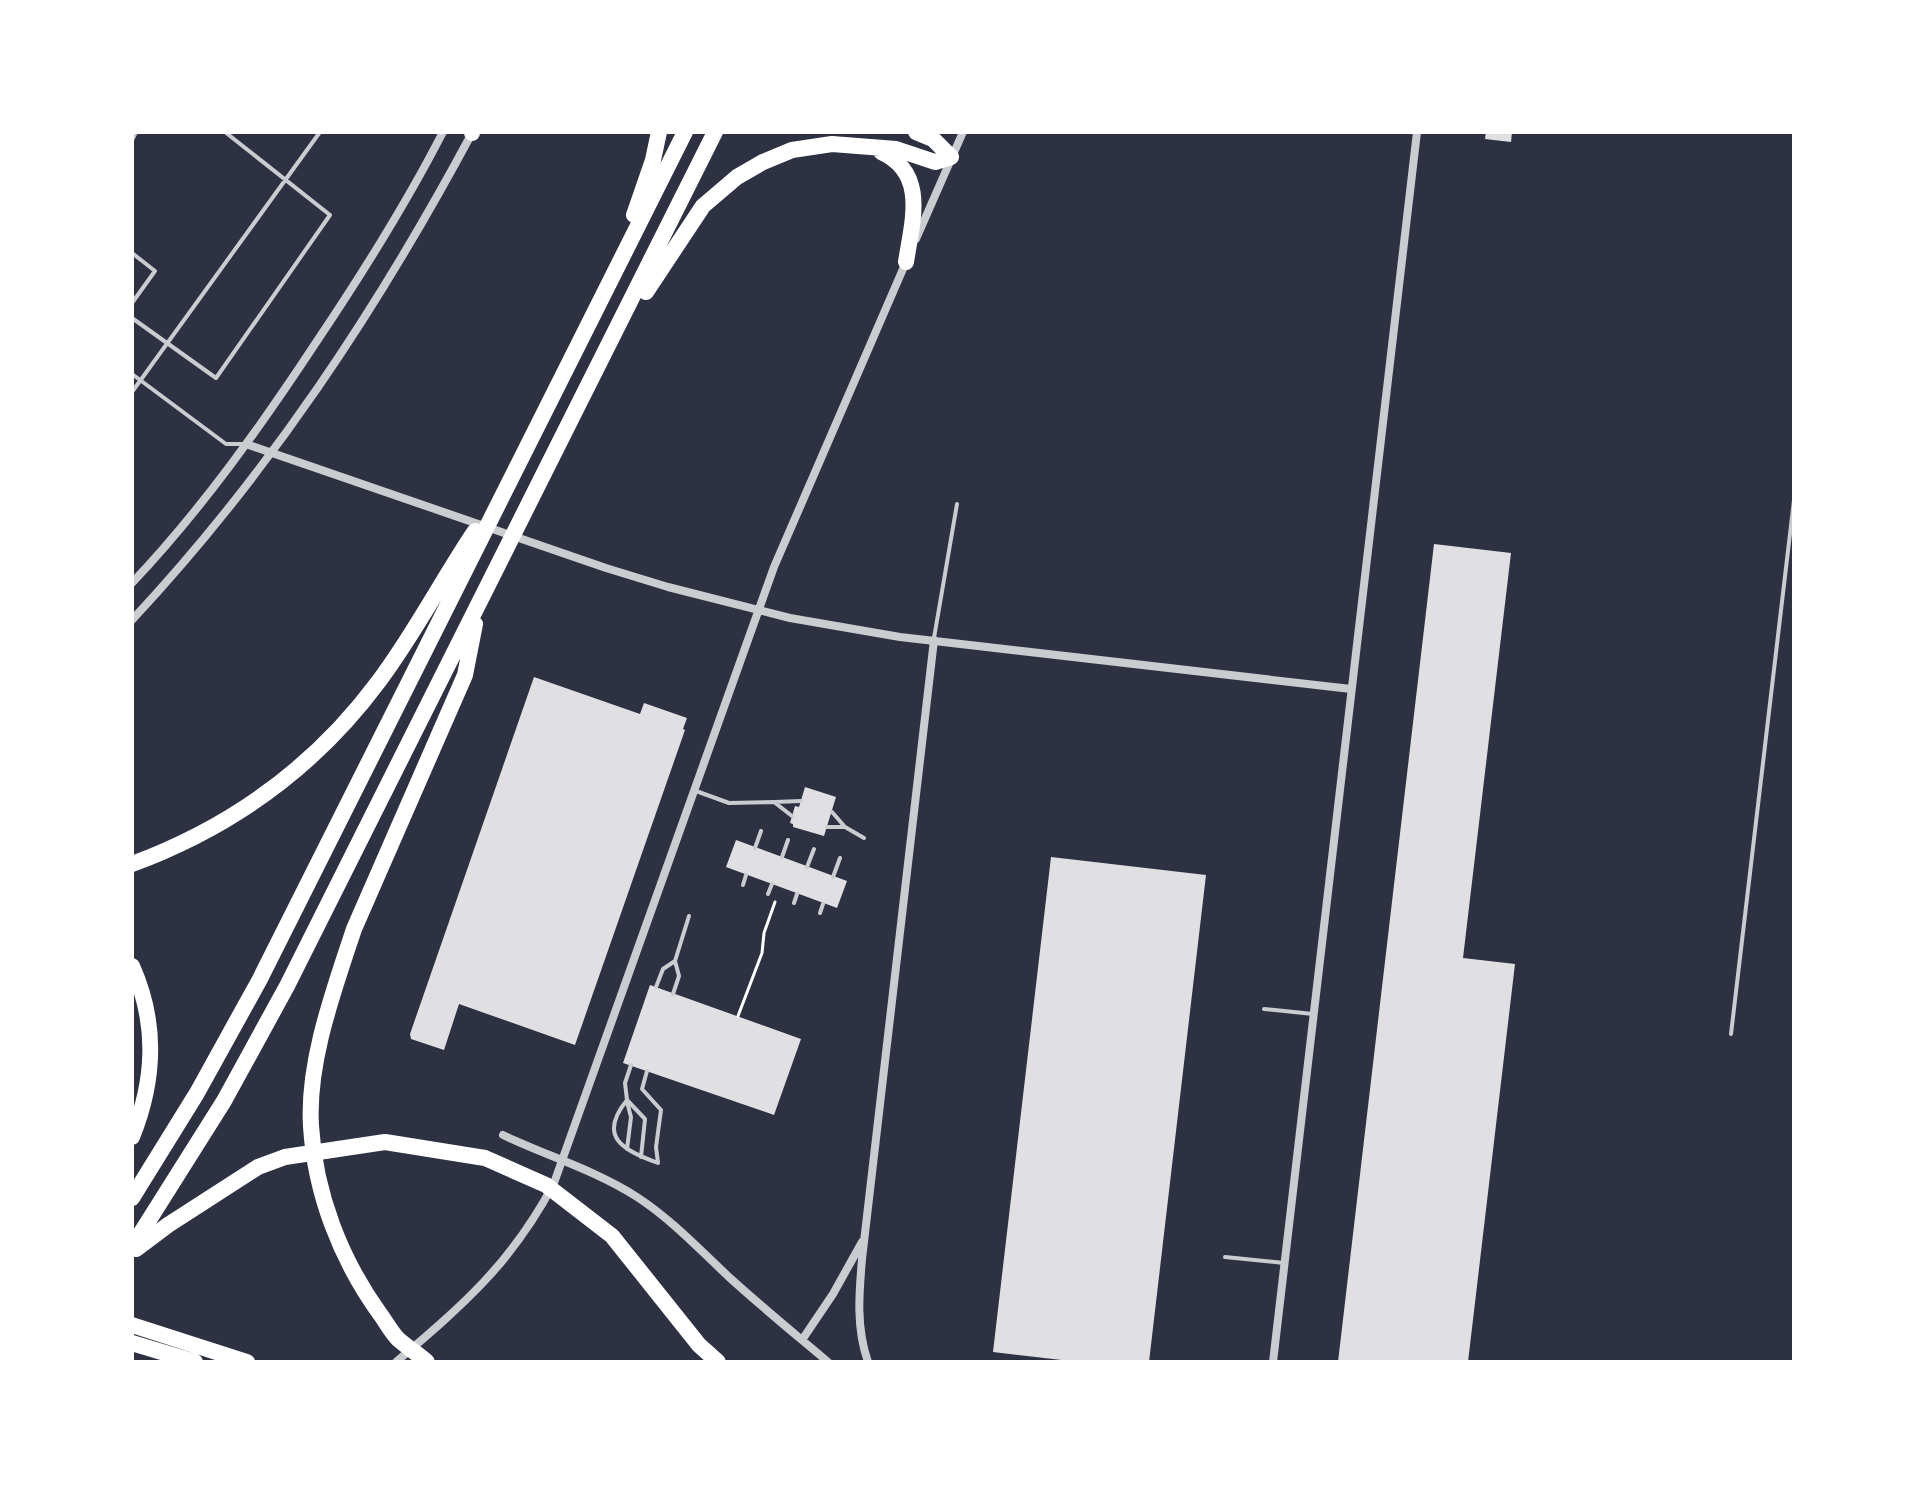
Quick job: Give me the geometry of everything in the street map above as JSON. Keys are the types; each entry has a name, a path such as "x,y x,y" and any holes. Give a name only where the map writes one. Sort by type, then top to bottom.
{"highway":[{"path":"611,281 653,160 659,132"},
{"path":"132,1198 197,1093 260,979 450,585 516,470 685,132"},
{"path":"132,1250 256,1044 715,132"},
{"path":"600,364 686,229 703,206 725,186 750,168 792,150 832,144 896,149 935,162 951,157 933,139 916,132"},
{"path":"861,144 895,159 911,180 914,208 906,262"},
{"path":"138,862 234,816 278,786 313,756 380,680 450,585"},
{"path":"427,1362 397,1337 347,1263 329,1216 311,1125 315,1067 328,1010 354,929 465,675 480,600"},
{"path":"132,966 149,1016 152,1054 148,1087 132,1137"},
{"path":"132,1250 258,1167 285,1157 385,1142 485,1158 546,1185 612,1236 699,1345 718,1362"},
{"path":"132,1325 247,1362"},
{"path":"132,1343 195,1362"}],"street":[{"path":"132,583 176,533 274,407 360,276 443,132"},
{"path":"396,1362 463,1305 493,1274 544,1203 563,1162 780,552 963,132"},
{"path":"1273,1362 1417,132"},
{"path":"132,620 195,549 297,420 384,288 472,133"},
{"path":"246,444 627,574 758,610 830,625 934,640 1351,689"},
{"path":"868,1362 861,1343 859,1304 864,1237 934,640"},
{"path":"503,1135 600,1175 639,1198 674,1225 828,1362"},
{"path":"802,1340 833,1294 864,1237"}],"lane":[{"path":"132,140 137,132"},
{"path":"132,318 216,378 330,215 225,132"},
{"path":"132,392 320,132"},
{"path":"132,253 155,271 132,303"},
{"path":"132,374 226,444 246,444"},
{"path":"1731,1034 1794,500"},
{"path":"934,640 957,504"},
{"path":"694,790 729,803 801,801"},
{"path":"774,802 792,816"},
{"path":"832,812 845,827 864,838"},
{"path":"827,827 845,827"},
{"path":"755,848 761,831"},
{"path":"782,857 788,840"},
{"path":"807,867 814,849"},
{"path":"833,877 840,858"},
{"path":"743,885 746,875"},
{"path":"768,894 772,884"},
{"path":"794,903 797,894"},
{"path":"820,913 823,904"},
{"path":"673,994 679,976 675,961 689,916"},
{"path":"656,987 663,969 675,961"},
{"path":"1264,1009 1313,1014"},
{"path":"627,1150 631,1117 625,1083 631,1065"},
{"path":"627,1100 616,1114 616,1141 627,1150 658,1163 656,1147 661,1110 642,1089 647,1071"},
{"path":"627,1100 645,1119 641,1157"},
{"path":"1225,1257 1284,1263"}],"path":[{"path":"738,1016 762,953 764,933 776,897"}],"building":[{"path":"1486,132 1512,132 1511,142 1485,139"},
{"path":"1434,544 1511,553 1463,958 1515,964 1468,1362 1338,1362"},
{"path":"534,677 640,714 644,703 687,718 685,730 575,1045 459,1004 444,1050 411,1039 410,1034"},
{"path":"805,787 836,797 824,836 793,827 790,823"},
{"path":"736,840 847,881 837,908 726,867"},
{"path":"1051,857 1206,875 1149,1362 1079,1362 993,1352"},
{"path":"650,985 801,1039 774,1115 623,1063"}]}
